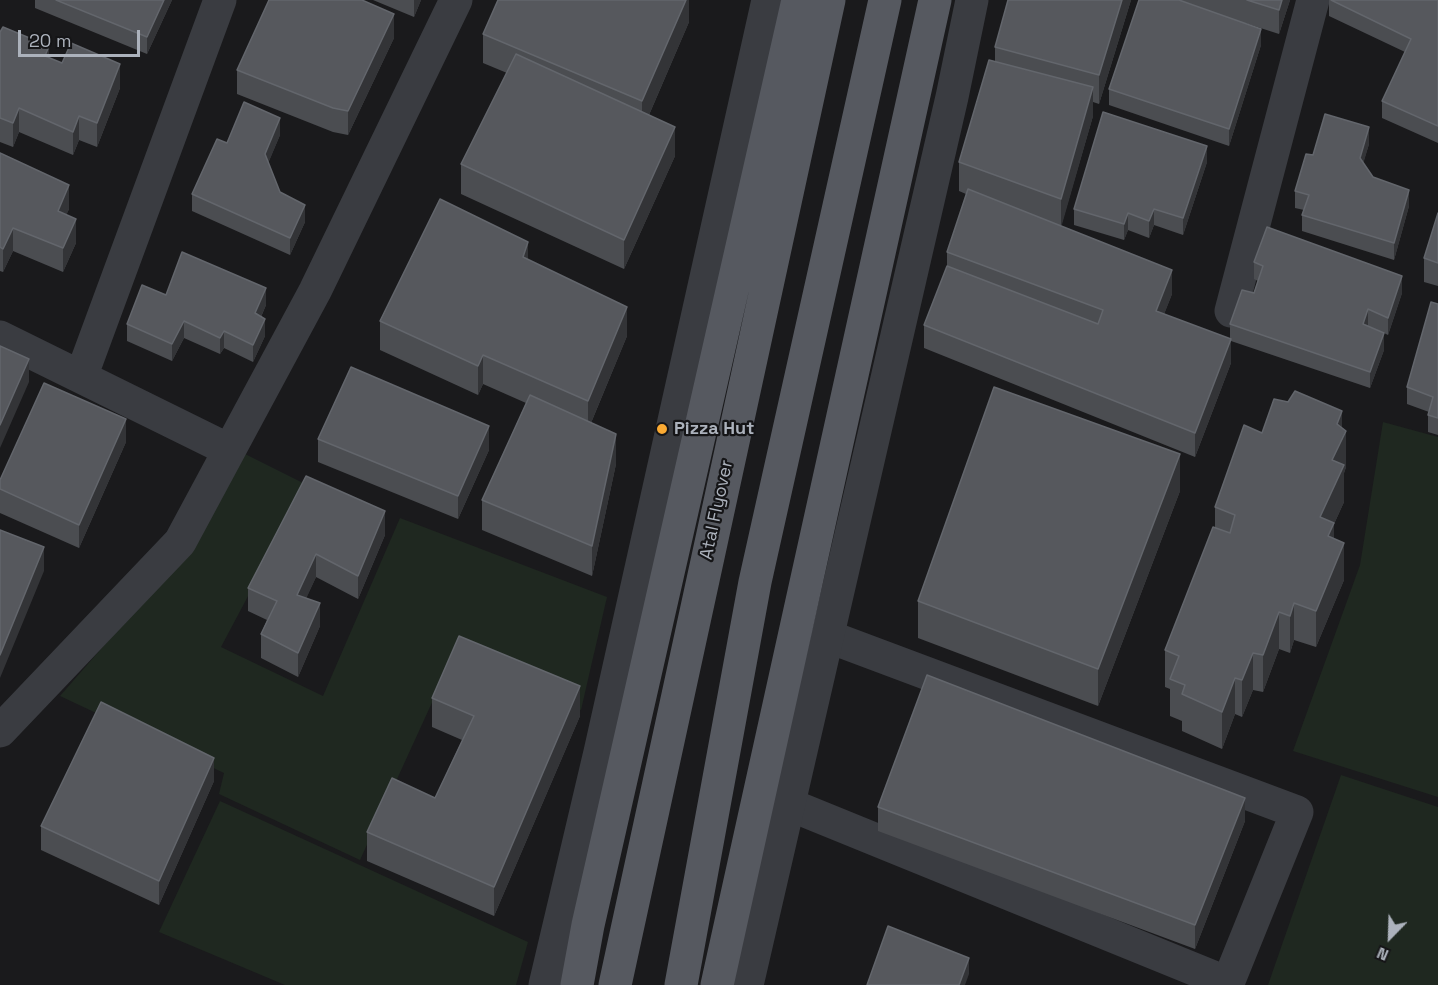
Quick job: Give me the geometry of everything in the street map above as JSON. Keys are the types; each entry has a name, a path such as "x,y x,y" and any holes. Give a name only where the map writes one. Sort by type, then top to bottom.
{"main road":[{"path":"577,985 588,925 798,0"},
{"name":"Atal Flyover","path":"615,985 829,0"},
{"path":"681,985 755,582 885,0"},
{"path":"717,985 935,0"}],"street":[{"path":"81,377 220,0"},
{"path":"0,731 180,542 315,291 456,0"},
{"path":"545,985 603,740 768,0"},
{"path":"747,985 952,96 972,0"},
{"path":"1232,311 1313,0"},
{"path":"0,337 229,450"},
{"path":"788,804 1228,982 1297,812 827,636"}],"shaded area":[{"path":"1383,422 1438,437 1438,797 1293,751 1360,565"},
{"path":"245,454 307,485 221,647 323,696 400,518 607,597 581,710 451,661 360,860 219,794 224,773 60,696 189,548"},
{"path":"1341,775 1438,807 1438,985 1268,985"},
{"path":"220,801 528,942 516,985 285,985 159,932"}],"building":[{"path":"56,0 164,0 147,37"},
{"path":"269,0 362,0 394,14 348,111 333,108 237,70"},
{"path":"498,0 686,0 642,101 483,34"},
{"path":"1008,0 1122,0 1099,75 995,47"},
{"path":"1139,0 1179,0 1261,29 1229,129 1109,89"},
{"path":"1247,0 1282,0 1279,10"},
{"path":"1331,0 1438,0 1438,126 1382,101 1411,39"},
{"path":"3,27 49,46 45,56 62,63 71,43 120,64 97,123 79,116 73,132 19,108 13,123 0,118 0,32"},
{"path":"516,54 675,127 624,240 461,164"},
{"path":"989,60 1093,87 1061,199 959,162"},
{"path":"244,102 280,118 265,154 280,192 305,205 290,238 192,194 217,139 227,143"},
{"path":"1103,112 1207,146 1183,218 1154,209 1149,221 1128,213 1124,224 1074,209"},
{"path":"1325,114 1369,127 1360,158 1373,177 1409,190 1394,243 1302,215 1309,195 1295,191 1306,154 1313,155"},
{"path":"0,153 69,185 58,211 76,219 63,248 13,228 3,249 0,247"},
{"path":"968,189 1172,270 1156,311 1231,339 1195,433 924,325 947,266 1098,324 1103,310 947,252"},
{"path":"440,199 528,242 523,257 627,307 588,401 483,355 478,366 380,321"},
{"path":"1438,213 1438,263 1424,258"},
{"path":"1267,227 1402,276 1388,318 1368,309 1363,324 1384,333 1370,372 1230,324 1242,290 1254,293 1263,266 1254,262"},
{"path":"182,252 266,288 255,313 265,319 253,345 224,331 220,338 184,321 172,344 127,324 142,285 166,295"},
{"path":"1431,302 1438,304 1438,418 1428,415 1433,397 1407,387"},
{"path":"0,346 29,359 0,425"},
{"path":"351,367 489,426 458,496 318,439"},
{"path":"44,383 126,419 79,525 0,489 0,480"},
{"path":"994,387 1180,454 1098,669 918,601"},
{"path":"1295,391 1342,411 1337,424 1346,431 1332,460 1344,465 1320,517 1334,523 1328,536 1344,543 1316,611 1294,603 1290,616 1279,612 1263,655 1253,653 1242,680 1235,678 1222,712 1182,694 1185,685 1170,679 1179,656 1165,650 1213,527 1230,533 1235,515 1215,507 1244,425 1262,433 1274,399 1288,402"},
{"path":"530,395 616,434 592,546 482,500"},
{"path":"306,476 385,511 358,576 316,554 297,595 320,603 298,653 261,634 277,601 248,588"},
{"path":"0,530 44,547 0,655"},
{"path":"459,636 580,686 494,887 367,832 392,778 435,798 474,716 432,698"},
{"path":"927,675 1245,798 1195,925 878,807"},
{"path":"101,702 214,758 159,881 41,826"},
{"path":"888,926 969,958 959,985 867,985"}],"place":[{"name":"Pizza Hut","path":"662,429"}]}
